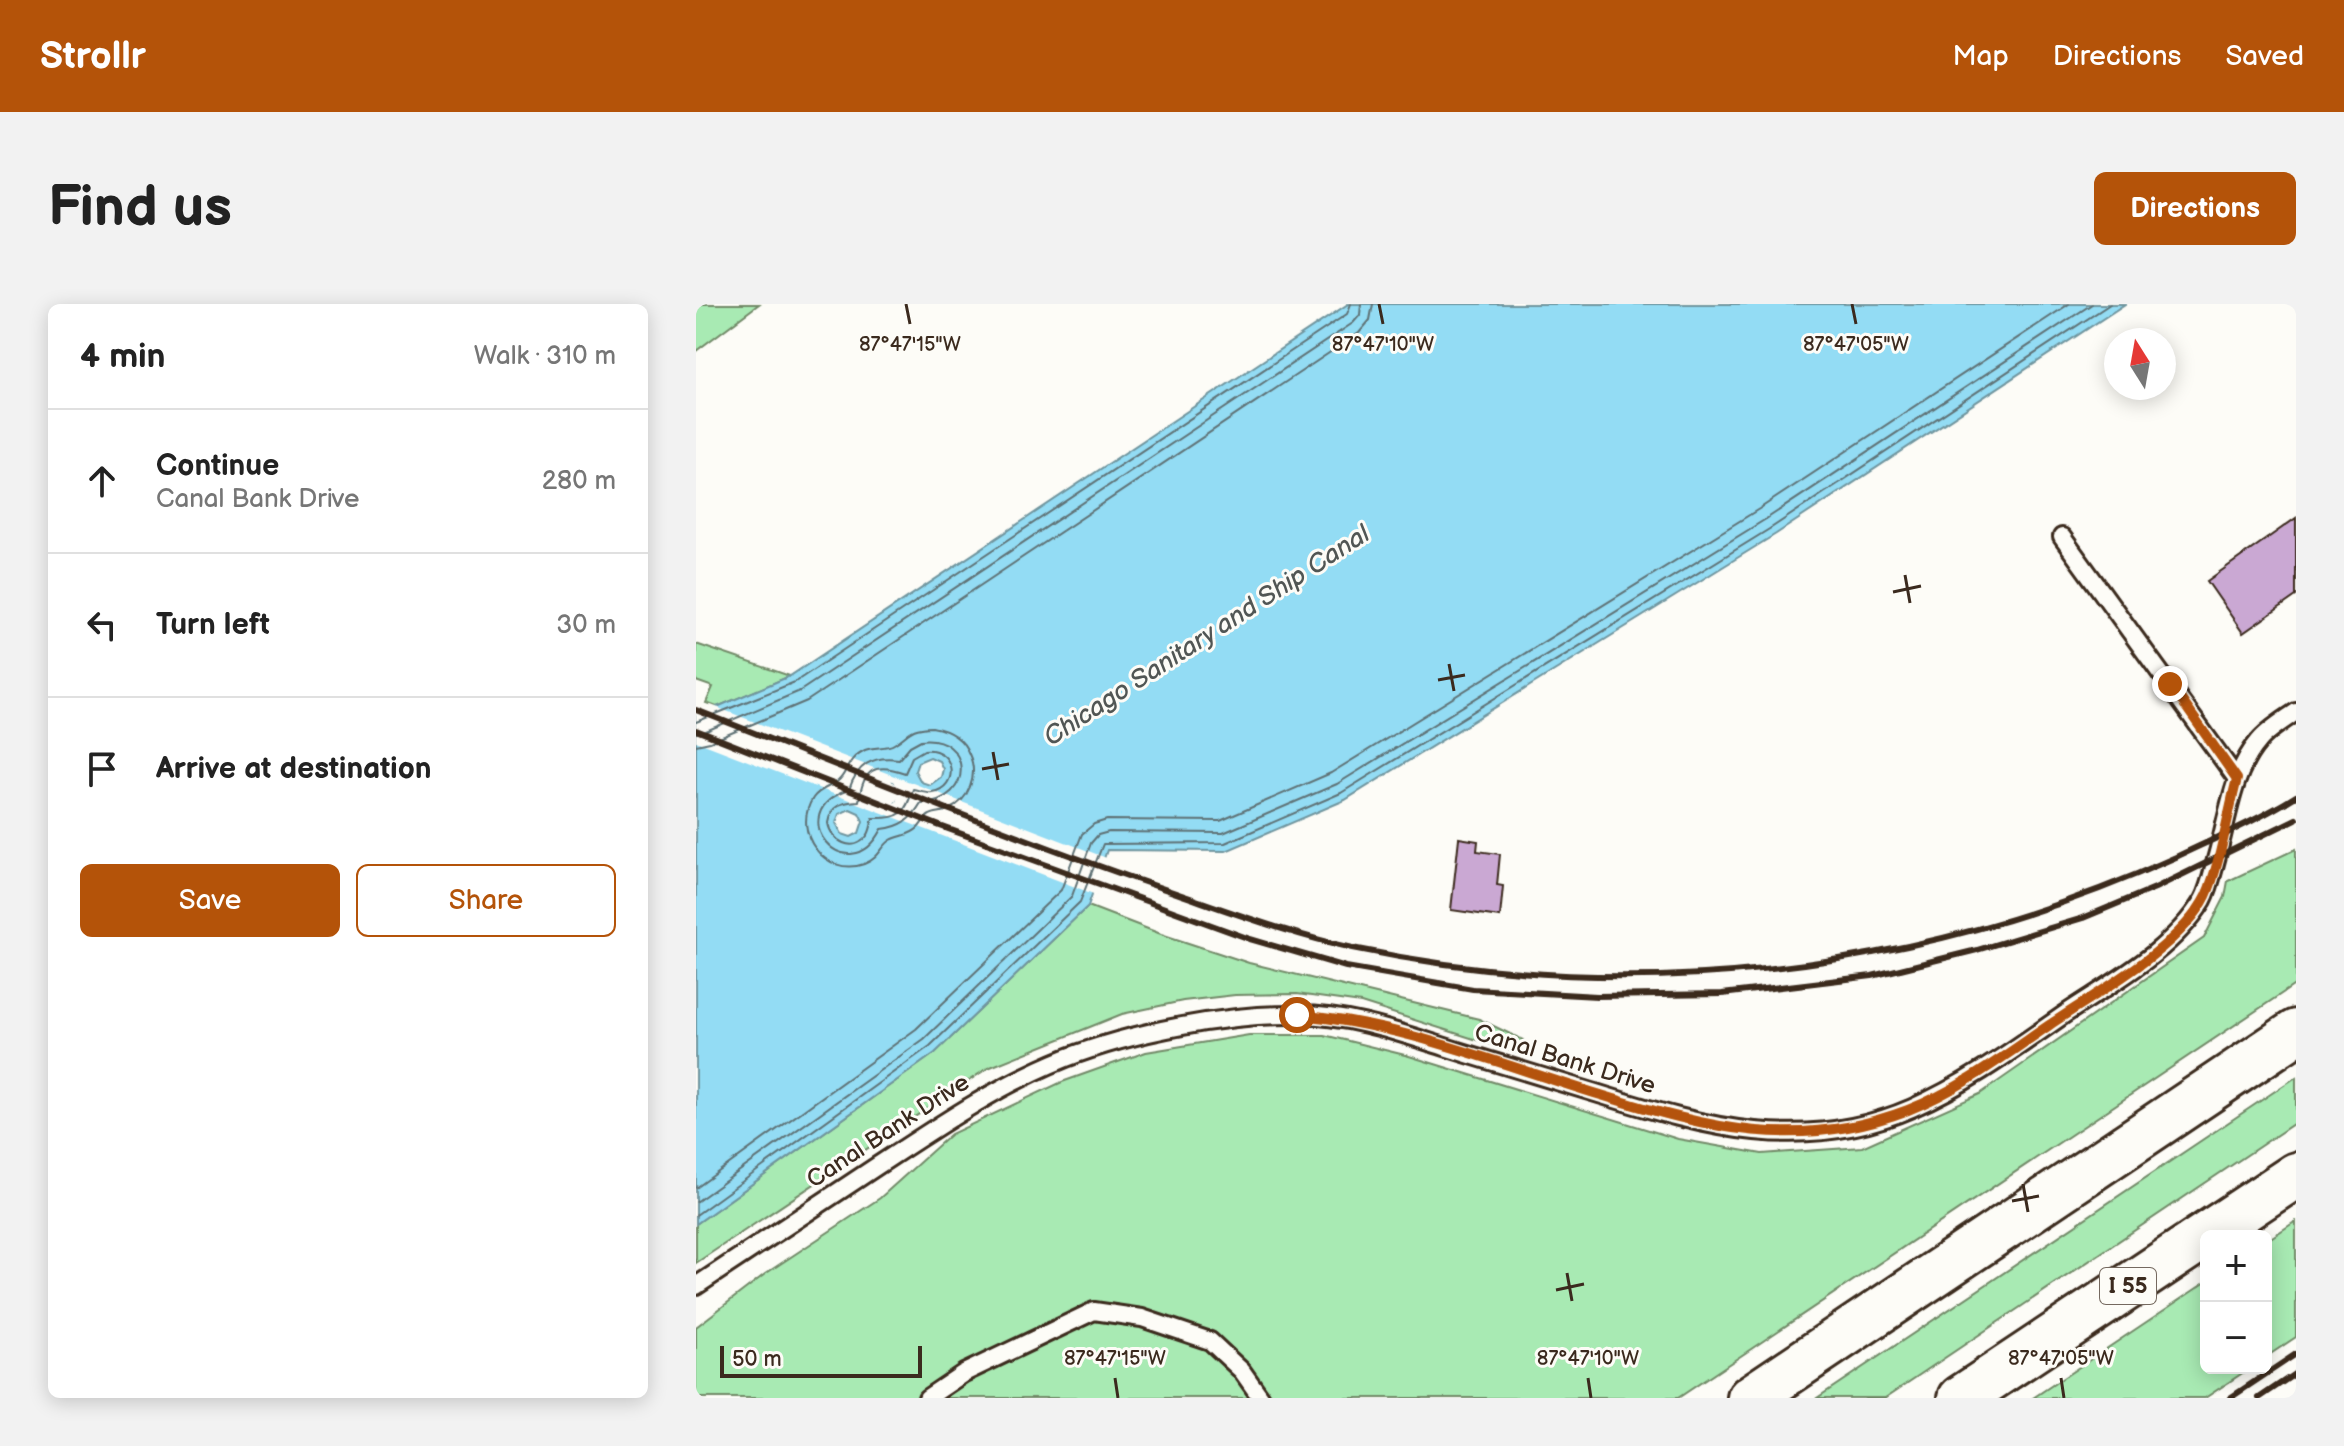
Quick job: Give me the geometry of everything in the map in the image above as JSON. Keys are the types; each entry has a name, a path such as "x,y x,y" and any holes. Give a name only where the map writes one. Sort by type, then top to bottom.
{"highway":[{"path":"1750,1398 2296,1032"},
{"name":"I 55","path":"1961,1398 2296,1175"}],"lane":[{"path":"2062,537 2237,779"},
{"name":"Canal Bank Drive","path":"696,1286 950,1117 1003,1087 1066,1058 1123,1039 1178,1028 1297,1015 1343,1018 1392,1030 1675,1118 1726,1129 1816,1132 1860,1124 1908,1110 1985,1068 2142,962 2184,927 2206,896 2237,779 2247,758 2261,738 2296,712"},
{"path":"927,1398 964,1373 1094,1311 1142,1318 1210,1341 1242,1371 1261,1398"}],"green space":[{"path":"696,304 759,304 696,351"},
{"path":"696,644 790,676 717,707 706,703 713,687 696,681"},
{"path":"2296,849 2296,984 1678,1398 696,1398 696,1327 765,1274 880,1198 951,1134 1062,1082 1146,1052 1249,1035 1324,1035 1409,1056 1678,1139 1762,1154 1862,1147 1980,1094 2204,938 2225,897 2228,881"},
{"path":"1088,906 1249,963 1479,1019 1523,1040 1518,1053 1361,1003 1297,994 1235,995 1183,1001 1122,1014 988,1068 696,1263 696,1224 935,1053"},
{"path":"2296,1077 2296,1122 1885,1398 1817,1398"},
{"path":"2296,1221 2296,1337 2272,1353 2272,1302 2272,1237"},
{"path":"2200,1286 2200,1374 2241,1374 2205,1398 2033,1398"}],"water":[{"name":"Chicago Sanitary and Ship Canal","path":"1348,304 2125,304 1776,534 1345,800 1226,851 1107,850 1088,906 935,1053 696,1224 696,716 790,676","holes":["930,757 939,761 943,769 941,777 930,785 921,782 915,771 918,762","889,776 903,793 890,810 870,802 872,781","850,809 859,813 863,821 859,833 851,837 842,834 836,823 839,814"]}],"pier":[{"path":"711,705 1109,859 1096,895 696,741 696,711","holes":["884,779 893,781 899,793 896,802 885,807 874,800 872,792 875,784"]}],"building":[{"path":"2296,518 2296,596 2243,633 2207,581"},
{"path":"1459,838 1478,841 1477,851 1500,854 1497,885 1503,886 1500,917 1451,910"}],"railway":[{"path":"696,710 1055,850 1286,930 1353,948 1457,966 1562,975 1667,976 1772,968 1875,953 1978,929 2078,897 2176,857 2296,796"},
{"path":"696,730 940,826 1250,939 1346,967 1473,989 1597,996 1722,994 1872,976 1977,950 2083,918 2155,888 2296,819"},
{"path":"2230,1398 2296,1354"},
{"path":"2259,1398 2296,1373"}],"route":[{"path":"1297,1015 1343,1018 1392,1030 1675,1118 1726,1129 1816,1132 1860,1124 1908,1110 1985,1068 2142,962 2184,927 2206,896 2237,779 2170,684"}]}
